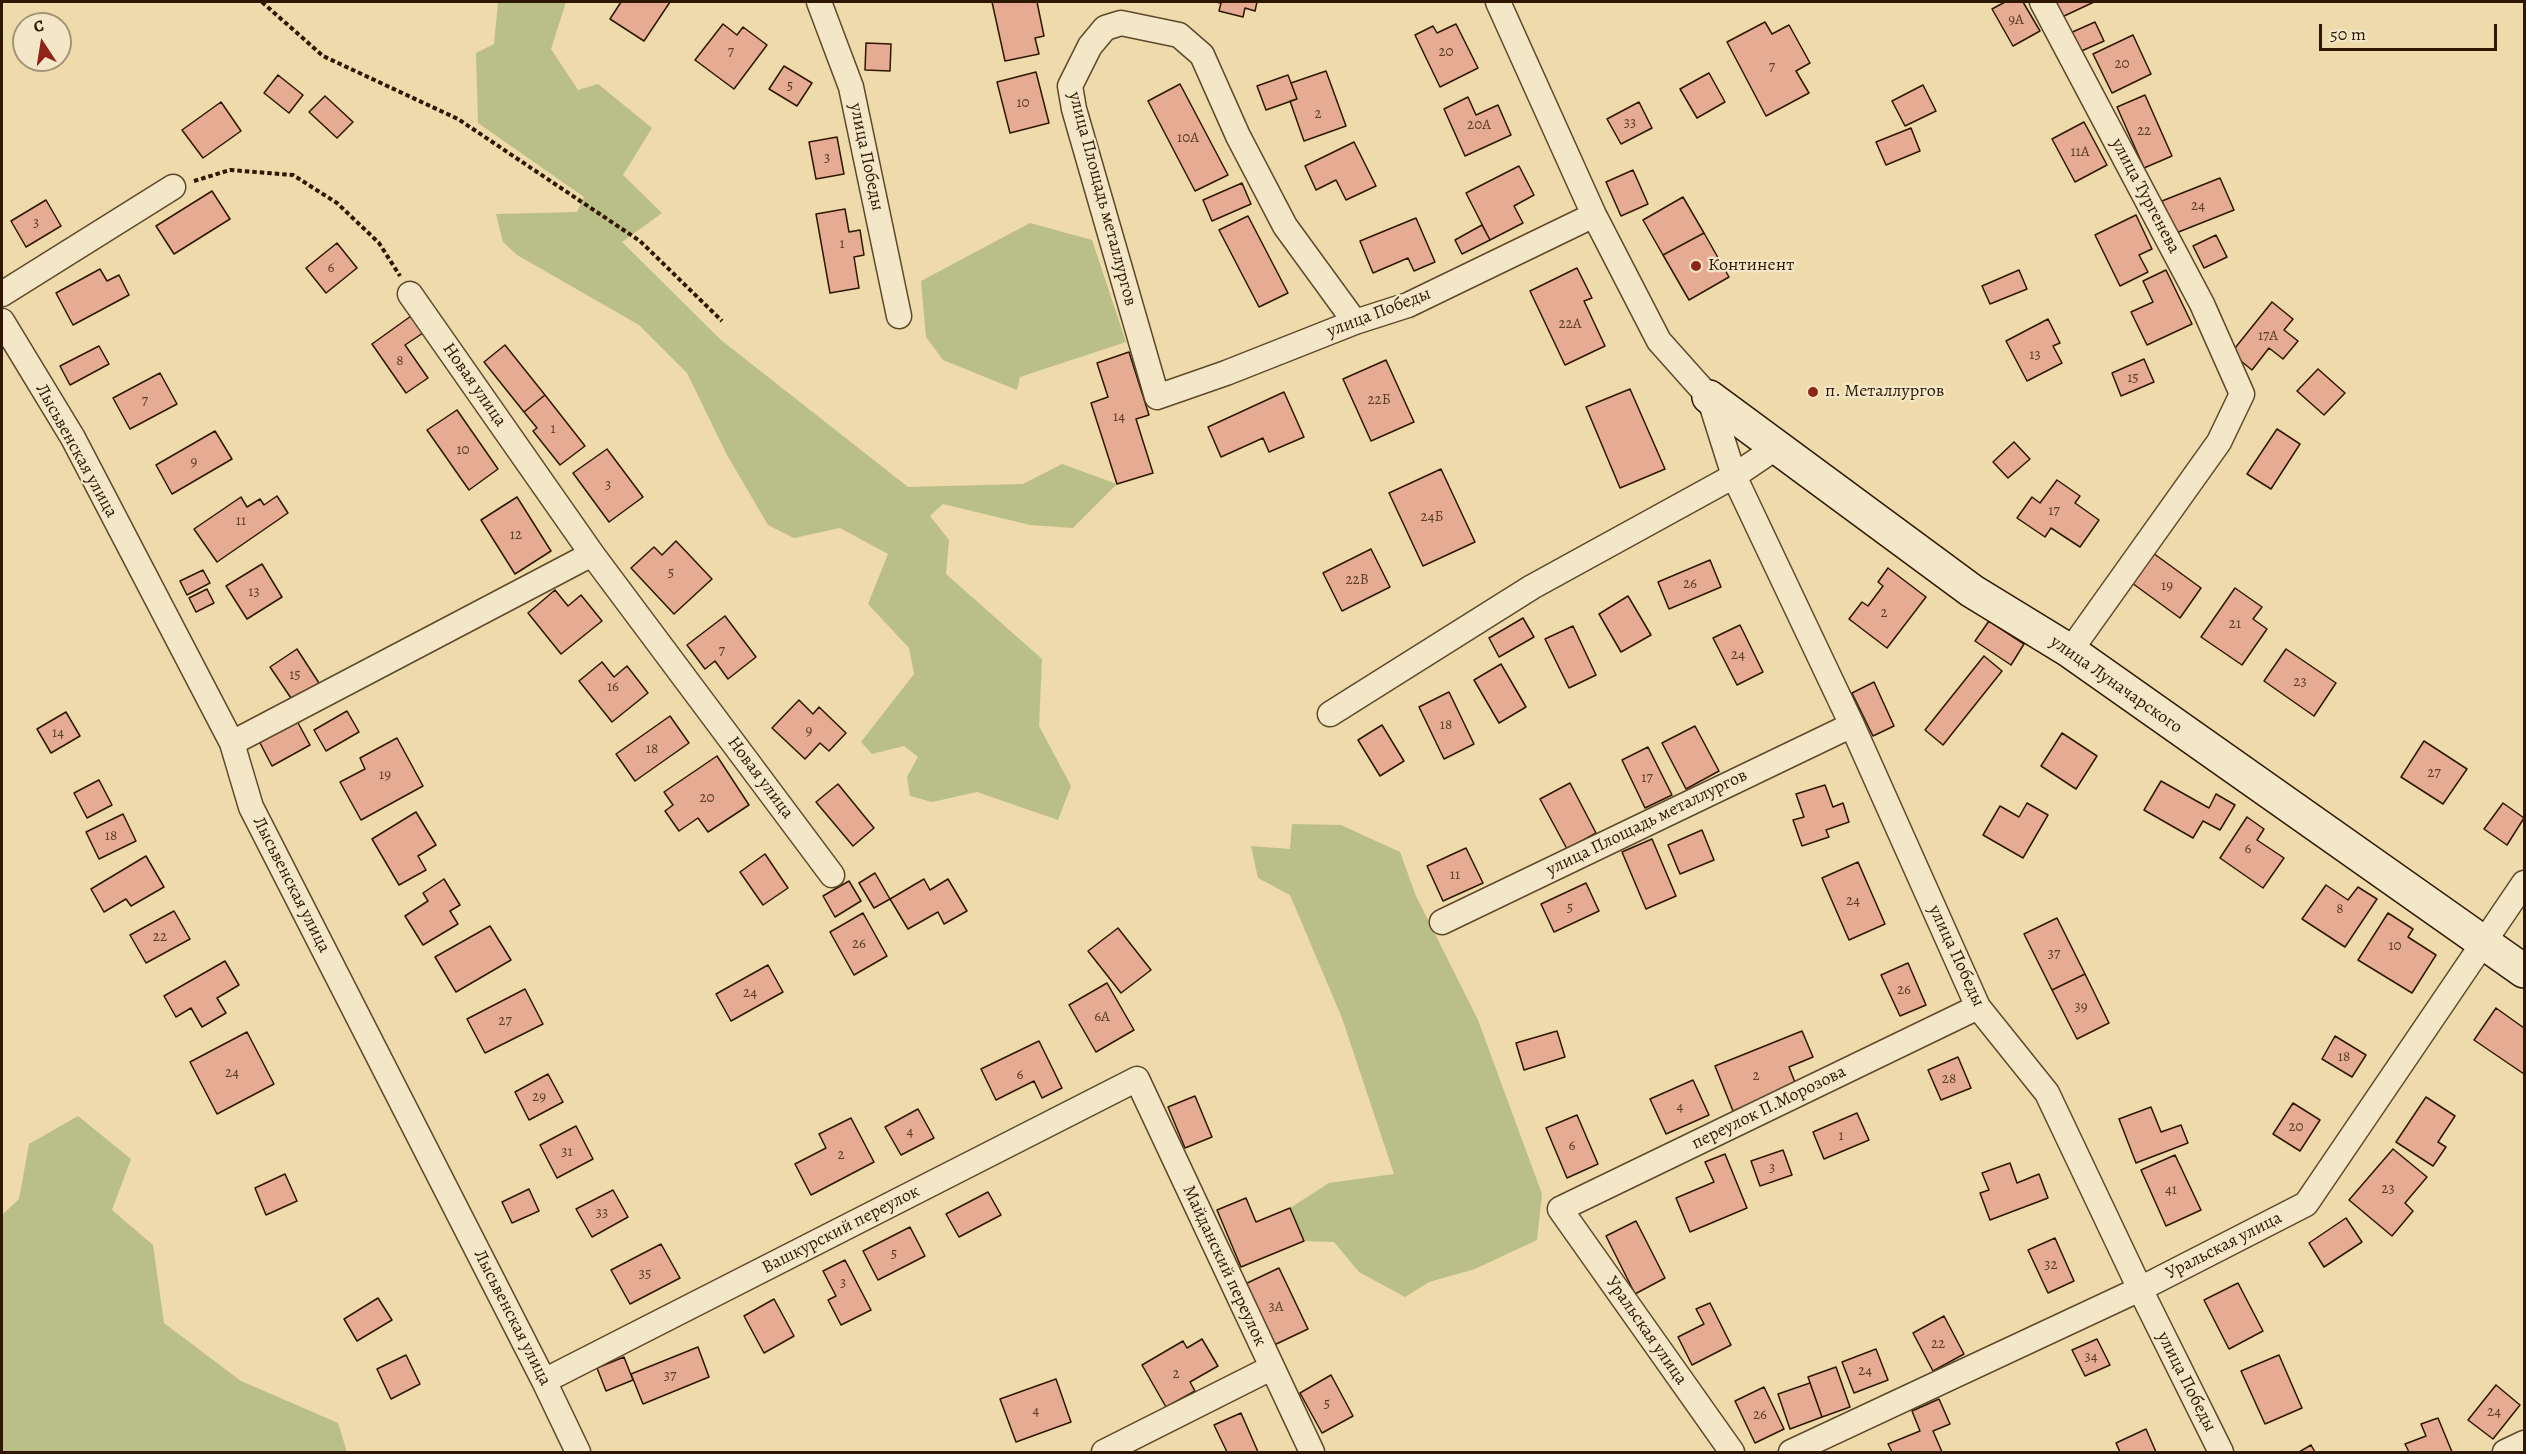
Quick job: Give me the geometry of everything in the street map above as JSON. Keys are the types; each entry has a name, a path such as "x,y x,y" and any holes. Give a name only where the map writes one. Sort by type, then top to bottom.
{"street":[{"name":"улица Победы","path":"819,2 851,87 899,316"},
{"name":"улица Победы","path":"1498,2 1594,214 1659,340 1709,397 1734,476 1852,725 1978,1007 2047,1093 2221,1452"},
{"name":"улица Тургенева","path":"2042,2 2202,304 2242,394 2219,442 2070,651"},
{"name":"улица Площадь металлургов","path":"1157,397 1074,109 1070,86 1090,46 1105,28 1121,23 1179,35 1202,55 1238,136 1285,226 1355,322"},
{"path":"2,294 173,187"},
{"name":"улица Победы","path":"1157,397 1226,373 1355,322 1408,305 1594,214"},
{"name":"Новая улица","path":"410,294 592,554 832,875"},
{"name":"Лысьвенская улица","path":"2,321 73,438 232,743 251,807 578,1452"},
{"name":"улица Луначарского","path":"1709,397 1972,591 2070,651 2524,971"},
{"path":"1330,714 1532,587 1734,476 1777,447"},
{"path":"232,743 592,554"},
{"name":"улица Площадь металлургов","path":"1442,922 1852,725"},
{"name":"Уральская улица","path":"1791,1452 2140,1289 2306,1204 2524,883"},
{"name":"переулок П.Морозова","path":"1560,1209 1978,1007"},
{"name":"Вашкурский переулок","path":"544,1382 1137,1079"},
{"name":"Майданский переулок","path":"1137,1079 1312,1452"},
{"name":"Уральская улица","path":"1560,1209 1732,1452"},
{"path":"1104,1452 1271,1368"},
{"path":"2505,1452 2524,1443"}],"path":[{"path":"262,2 323,56 458,119 640,241 722,321"},
{"path":"173,187 230,170 293,176 337,203 379,243 410,294"}],"green space":[{"path":"498,2 566,2 551,49 578,90 598,84 652,128 623,175 662,213 622,242 721,340 908,487 1023,484 1062,464 1117,484 1073,528 1030,525 943,504 930,516 949,540 946,574 1042,659 1039,726 1071,786 1058,820 977,792 932,802 910,796 907,777 918,757 904,746 872,754 861,742 914,674 909,648 868,604 888,554 840,528 794,538 768,525 727,455 687,373 639,325 517,255 503,242 496,214 577,212 584,197 478,123 476,53 494,44"},
{"path":"1030,223 1092,240 1126,342 1020,377 1017,390 943,360 926,337 921,281"},
{"path":"1292,824 1341,825 1400,852 1416,896 1478,1020 1542,1194 1537,1240 1475,1269 1429,1282 1405,1297 1359,1272 1334,1242 1304,1241 1290,1208 1329,1183 1394,1174 1342,1018 1290,895 1258,878 1251,846 1290,849"},
{"path":"78,1116 131,1159 112,1210 153,1245 164,1323 241,1381 338,1423 347,1452 2,1452 2,1215 19,1199 29,1144"}],"building":[{"path":"621,2 670,2 644,41 610,19"},
{"path":"992,2 1037,2 1044,36 1035,38 1039,54 1005,61"},
{"path":"1215,2 1257,2 1255,11 1245,8 1243,17 1219,11 1221,3"},
{"path":"2005,2 2023,2 2040,31 2013,46 1992,9"},
{"path":"2055,2 2094,2 2062,17"},
{"path":"1765,22 1772,34 1789,25 1810,63 1796,71 1809,93 1766,116 1727,42"},
{"path":"2095,22 2104,41 2077,53 2068,34"},
{"path":"723,24 737,35 743,27 767,45 734,89 695,60"},
{"path":"1456,24 1478,68 1440,87 1415,35 1433,26 1437,33"},
{"path":"2133,35 2151,74 2112,93 2093,54"},
{"path":"866,43 891,44 890,71 865,70"},
{"path":"784,66 812,83 797,106 769,89"},
{"path":"1326,71 1346,126 1304,141 1290,101 1297,99 1291,83"},
{"path":"1036,72 1049,123 1010,133 997,82"},
{"path":"1709,73 1725,102 1697,118 1680,89"},
{"path":"278,75 303,95 289,113 264,93"},
{"path":"1288,75 1297,99 1266,110 1257,86"},
{"path":"1180,84 1228,175 1195,191 1148,101"},
{"path":"1923,85 1936,111 1905,126 1892,101"},
{"path":"2145,95 2172,156 2144,168 2117,107"},
{"path":"325,96 353,122 337,138 309,112"},
{"path":"1468,97 1476,115 1498,105 1511,135 1465,156 1444,109"},
{"path":"221,102 241,131 203,158 182,130"},
{"path":"1639,102 1652,128 1621,144 1607,119"},
{"path":"2084,122 2107,165 2075,182 2052,139"},
{"path":"1911,128 1920,151 1886,165 1876,142"},
{"path":"837,137 844,174 816,179 809,142"},
{"path":"1354,142 1376,186 1346,200 1336,180 1316,190 1305,166"},
{"path":"1519,166 1534,195 1514,206 1523,223 1490,240 1466,193"},
{"path":"1633,170 1648,204 1621,216 1606,182"},
{"path":"2220,178 2234,210 2176,233 2162,201"},
{"path":"1242,183 1251,204 1212,221 1203,200"},
{"path":"212,191 230,219 174,254 156,226"},
{"path":"1683,197 1704,233 1663,255 1643,220"},
{"path":"46,200 61,226 26,247 11,221"},
{"path":"845,209 849,232 860,230 864,255 854,257 859,288 830,293 816,214"},
{"path":"2136,215 2152,249 2139,255 2148,272 2120,286 2095,235"},
{"path":"1248,216 1288,293 1259,307 1219,230"},
{"path":"1416,218 1435,262 1414,271 1408,258 1373,273 1360,241"},
{"path":"1482,225 1490,240 1462,254 1455,240"},
{"name":"Континент","path":"1704,233 1729,277 1689,300 1663,255"},
{"path":"2216,235 2227,257 2204,268 2193,246"},
{"path":"337,243 357,268 326,293 306,268"},
{"path":"1577,268 1592,298 1584,301 1605,346 1565,365 1530,291"},
{"path":"100,269 107,281 119,275 129,295 73,325 56,293"},
{"path":"2019,270 2027,289 1990,304 1982,286"},
{"path":"2166,270 2192,324 2147,345 2131,312 2153,302 2143,281"},
{"path":"2272,302 2293,319 2284,330 2298,341 2283,359 2269,348 2252,370 2231,353"},
{"path":"411,316 423,333 405,345 428,378 406,393 372,344"},
{"path":"2048,319 2060,343 2053,346 2062,363 2027,381 2006,341"},
{"path":"505,345 545,395 524,412 484,362"},
{"path":"99,346 109,364 70,385 60,366"},
{"path":"1129,352 1149,415 1136,419 1153,473 1117,484 1091,403 1108,397 1097,363"},
{"path":"2144,359 2154,382 2121,396 2112,373"},
{"path":"1386,360 1414,422 1371,441 1343,379"},
{"path":"2318,369 2345,393 2324,415 2297,391"},
{"path":"160,373 177,404 130,429 113,398"},
{"path":"1630,389 1665,469 1620,488 1586,407"},
{"path":"1284,392 1304,437 1269,452 1263,438 1221,457 1208,427"},
{"path":"545,395 585,446 560,465 533,431 537,428 524,412"},
{"path":"457,410 498,469 469,490 427,430"},
{"path":"2277,429 2300,444 2271,489 2247,474"},
{"path":"215,431 232,459 172,494 156,465"},
{"path":"2014,442 2030,459 2008,478 1993,462"},
{"path":"607,449 643,497 609,522 573,473"},
{"path":"1441,469 1475,542 1423,566 1389,493"},
{"path":"2057,480 2080,496 2075,503 2099,520 2080,547 2051,528 2045,537 2017,518 2032,497 2040,503"},
{"path":"277,496 288,513 217,562 194,529 241,497 247,507 260,499 264,505"},
{"path":"517,497 551,551 515,574 481,520"},
{"path":"676,541 712,579 674,614 631,568 654,547 662,555"},
{"path":"1371,549 1390,587 1342,611 1323,573"},
{"path":"2153,553 2201,588 2180,618 2132,583"},
{"path":"1710,560 1721,587 1669,609 1658,582"},
{"path":"262,564 282,597 247,619 226,586"},
{"path":"1888,568 1926,597 1887,648 1849,619 1862,602 1868,606 1883,586 1878,582"},
{"path":"203,570 210,583 187,595 180,581"},
{"path":"2235,588 2262,607 2253,619 2267,629 2242,665 2201,637"},
{"path":"207,589 214,603 196,612 189,598"},
{"path":"555,590 568,606 581,595 602,621 561,654 528,613"},
{"path":"1628,596 1651,635 1621,652 1599,614"},
{"path":"725,616 756,657 728,679 715,661 705,669 687,645"},
{"path":"1523,618 1534,637 1499,657 1489,638"},
{"path":"1989,621 2024,644 2011,665 1975,641"},
{"path":"1740,625 1763,672 1737,685 1713,638"},
{"path":"1573,626 1596,675 1569,688 1545,639"},
{"path":"297,649 319,683 293,701 270,667"},
{"path":"2286,649 2336,683 2314,716 2264,681"},
{"path":"1984,656 2002,671 1943,745 1925,730"},
{"path":"602,662 614,677 627,666 648,693 612,722 579,681"},
{"path":"1501,664 1526,707 1499,723 1474,680"},
{"path":"1874,682 1894,726 1873,736 1852,693"},
{"path":"1449,692 1474,744 1444,759 1419,707"},
{"path":"799,700 813,714 819,707 846,733 829,751 820,743 805,759 772,728"},
{"path":"347,711 359,732 326,751 314,730"},
{"path":"66,712 80,736 51,753 37,729"},
{"path":"670,716 689,743 635,781 616,754"},
{"path":"297,721 310,745 272,766 259,741"},
{"path":"1382,725 1404,761 1380,776 1358,740"},
{"path":"1695,726 1719,771 1686,789 1662,743"},
{"path":"2062,733 2097,756 2076,789 2041,766"},
{"path":"397,738 423,786 361,820 340,782 365,769 360,758"},
{"path":"2424,741 2467,769 2443,804 2401,777"},
{"path":"1648,747 1672,795 1645,808 1622,760"},
{"path":"717,756 749,805 708,832 698,818 679,831 665,811 673,805 664,792"},
{"path":"99,780 112,805 87,818 74,793"},
{"path":"2161,781 2209,808 2216,794 2235,805 2220,830 2203,821 2193,838 2144,810"},
{"path":"1570,783 1596,833 1567,849 1540,799"},
{"path":"838,784 874,828 853,846 816,802"},
{"path":"1825,785 1833,807 1843,803 1849,822 1826,830 1829,837 1802,846 1793,820 1804,817 1796,794"},
{"path":"2027,803 2048,815 2023,858 1983,835 2000,806 2019,817"},
{"path":"2503,803 2524,818 2507,845 2484,829"},
{"path":"416,812 436,845 418,856 426,870 399,885 372,839"},
{"path":"123,814 136,841 99,859 86,832"},
{"path":"2247,817 2264,829 2257,840 2284,858 2263,888 2220,858"},
{"path":"1702,830 1714,860 1680,874 1668,845"},
{"path":"1652,839 1676,896 1646,909 1622,852"},
{"path":"1466,848 1483,883 1443,901 1427,866"},
{"path":"765,854 788,888 763,905 740,872"},
{"path":"146,856 164,887 131,906 126,899 104,912 91,889"},
{"path":"1858,862 1885,924 1849,940 1822,878"},
{"path":"875,873 890,899 874,908 859,883"},
{"path":"444,879 460,905 450,911 458,924 423,945 405,916 428,901 423,893"},
{"path":"924,879 930,890 948,879 967,911 944,924 938,912 908,929 890,899"},
{"path":"849,881 861,901 835,917 823,896"},
{"path":"1586,883 1599,911 1554,932 1541,904"},
{"path":"2326,885 2348,900 2358,887 2377,899 2345,947 2302,919"},
{"path":"174,911 190,939 146,963 130,935"},
{"path":"863,913 887,956 854,975 830,932"},
{"path":"2388,913 2413,929 2408,937 2436,955 2412,993 2358,960"},
{"path":"2057,918 2085,974 2052,990 2024,934"},
{"path":"490,926 511,960 456,992 435,957"},
{"path":"1118,928 1151,970 1121,993 1088,951"},
{"path":"225,961 239,985 217,998 226,1013 202,1027 191,1008 176,1017 164,996"},
{"path":"1908,963 1926,1005 1900,1016 1881,975"},
{"path":"768,965 783,992 731,1021 716,994"},
{"path":"2085,974 2109,1023 2077,1039 2052,990"},
{"path":"1107,983 1134,1030 1096,1052 1069,1005"},
{"path":"525,989 543,1024 485,1053 467,1019"},
{"path":"2496,1008 2524,1028 2524,1074 2474,1040"},
{"path":"1557,1031 1565,1057 1524,1070 1516,1043"},
{"path":"1802,1031 1813,1057 1789,1067 1796,1085 1733,1111 1715,1066"},
{"path":"247,1032 274,1084 217,1114 190,1062"},
{"path":"2335,1036 2366,1055 2352,1077 2322,1059"},
{"path":"1039,1041 1062,1088 1042,1098 1034,1081 996,1100 981,1069"},
{"path":"1958,1057 1971,1088 1941,1100 1928,1070"},
{"path":"548,1074 563,1102 529,1120 515,1092"},
{"path":"1693,1080 1709,1115 1666,1134 1650,1099"},
{"path":"1195,1096 1212,1137 1185,1148 1168,1107"},
{"path":"2426,1097 2455,1116 2438,1142 2446,1147 2433,1166 2396,1142"},
{"path":"2293,1103 2320,1120 2300,1151 2273,1134"},
{"path":"2151,1107 2161,1132 2181,1125 2188,1143 2136,1163 2119,1119"},
{"path":"918,1109 934,1138 901,1155 885,1127"},
{"path":"1857,1113 1869,1140 1824,1159 1813,1132"},
{"path":"1577,1115 1598,1164 1567,1178 1546,1128"},
{"path":"851,1118 874,1162 811,1195 795,1164 826,1148 819,1134"},
{"path":"576,1126 593,1159 557,1178 540,1145"},
{"path":"2393,1149 2427,1177 2405,1203 2413,1211 2392,1236 2349,1200"},
{"path":"1783,1150 1792,1175 1760,1186 1751,1161"},
{"path":"1725,1154 1747,1208 1690,1232 1676,1198 1714,1182 1705,1162"},
{"path":"2175,1155 2201,1210 2166,1226 2141,1170"},
{"path":"2010,1163 2017,1183 2039,1174 2048,1198 1990,1220 1980,1193 1989,1190 1982,1173"},
{"path":"285,1174 297,1201 266,1215 255,1188"},
{"path":"529,1189 539,1211 512,1223 502,1202"},
{"path":"613,1190 628,1217 592,1237 576,1209"},
{"path":"988,1192 1001,1215 959,1237 946,1214"},
{"path":"1246,1198 1256,1222 1290,1208 1304,1241 1241,1267 1217,1210"},
{"path":"2346,1218 2362,1242 2324,1267 2309,1243"},
{"path":"1636,1221 1665,1278 1635,1294 1606,1236"},
{"path":"910,1227 925,1256 878,1280 863,1251"},
{"path":"2055,1238 2074,1281 2048,1293 2028,1250"},
{"path":"661,1244 680,1278 630,1304 611,1270"},
{"path":"845,1260 871,1310 841,1325 828,1300 836,1296 823,1271"},
{"path":"1279,1268 1308,1329 1272,1346 1243,1285"},
{"path":"2238,1283 2263,1331 2229,1349 2204,1300"},
{"path":"378,1298 392,1320 357,1341 344,1319"},
{"path":"774,1299 794,1336 764,1353 744,1316"},
{"path":"1710,1303 1731,1345 1692,1365 1678,1337 1704,1324 1696,1309"},
{"path":"1944,1316 1964,1354 1933,1371 1913,1333"},
{"path":"1202,1339 1218,1366 1190,1382 1195,1391 1166,1407 1142,1365 1183,1341 1187,1348"},
{"path":"2097,1339 2110,1365 2085,1376 2072,1350"},
{"path":"698,1347 709,1377 643,1404 631,1374"},
{"path":"1876,1349 1888,1380 1854,1393 1842,1362"},
{"path":"406,1355 420,1384 391,1399 377,1369"},
{"path":"2279,1355 2302,1408 2265,1424 2241,1371"},
{"path":"624,1357 633,1380 606,1391 597,1368"},
{"path":"1836,1367 1850,1407 1822,1417 1808,1377"},
{"path":"1331,1375 1353,1416 1322,1433 1300,1393"},
{"path":"1056,1379 1071,1422 1016,1442 1000,1399"},
{"path":"1810,1383 1822,1417 1790,1429 1778,1394"},
{"path":"2496,1385 2520,1405 2493,1439 2468,1420"},
{"path":"1764,1387 1784,1429 1755,1443 1735,1401"},
{"path":"1939,1399 1950,1424 1933,1431 1942,1452 1892,1452 1888,1444 1920,1431 1912,1411"},
{"path":"1241,1413 1258,1452 1227,1452 1214,1425"},
{"path":"2438,1418 2452,1452 2409,1452 2405,1444 2426,1436 2421,1424"},
{"path":"2146,1429 2156,1452 2120,1452 2116,1443"},
{"path":"2311,1445 2315,1452 2299,1452"}],"place":[{"name":"Континент","path":"1696,266"},
{"name":"п. Металлургов","path":"1813,392"}]}
